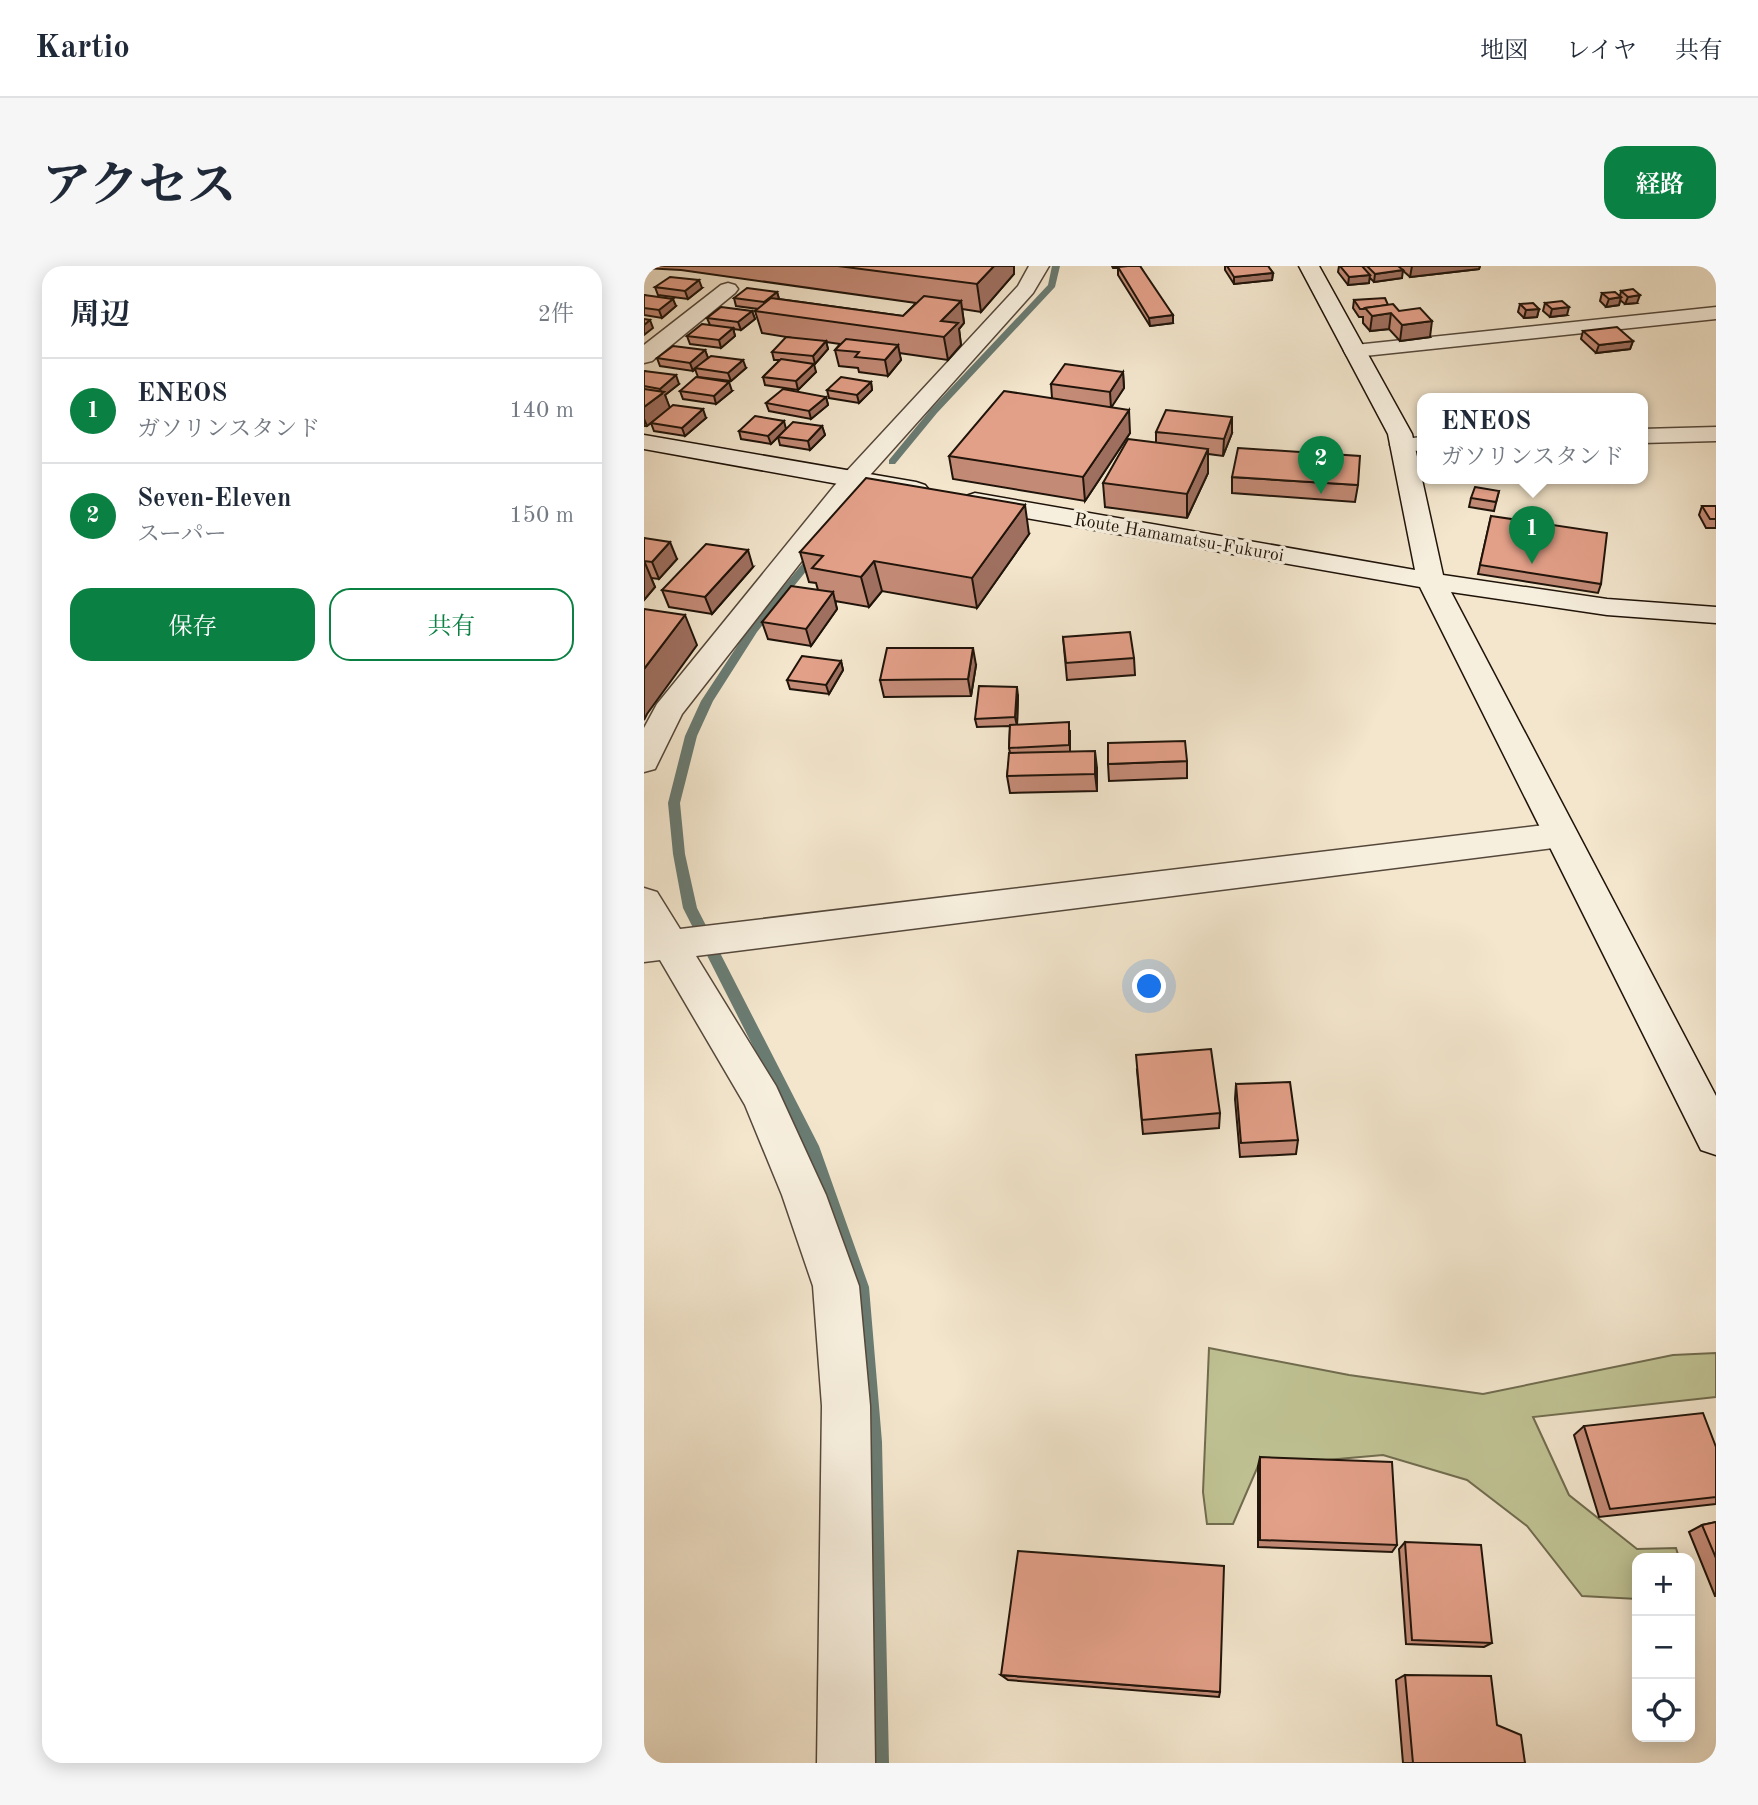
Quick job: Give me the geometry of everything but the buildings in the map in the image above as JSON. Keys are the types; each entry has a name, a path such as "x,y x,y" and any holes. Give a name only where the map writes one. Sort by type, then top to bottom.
{"street":[{"path":"644,761 668,711 853,480 1026,289 1039,266"},
{"path":"1309,266 1400,434 1412,444 1417,480"},
{"path":"644,356 728,289"},
{"path":"1355,351 1716,313"},
{"path":"1648,436 1716,434"},
{"name":"Route Hamamatsu-Fukuroi","path":"644,442 1431,581 1607,607 1716,615"},
{"path":"1418,484 1431,581 1716,1137"},
{"path":"657,947 1562,835"},
{"path":"644,901 657,947 762,1098 804,1195 836,1286 846,1406 846,1763"}],"green space":[{"path":"1209,1348 1349,1375 1483,1394 1673,1355 1716,1353 1716,1397 1533,1417 1569,1495 1637,1549 1676,1548 1678,1553 1632,1553 1632,1599 1582,1596 1527,1526 1467,1480 1383,1455 1258,1466 1233,1524 1207,1524 1203,1492"}],"waterway":[{"path":"892,462 934,411 1052,285 1056,266"},
{"path":"815,554 753,630 707,701 691,736 674,803 679,854 690,908 811,1146 861,1287 873,1442 879,1763"}],"place":[{"name":"Seven-Eleven","path":"1321,494"},
{"name":"ENEOS","path":"1532,564"}]}
